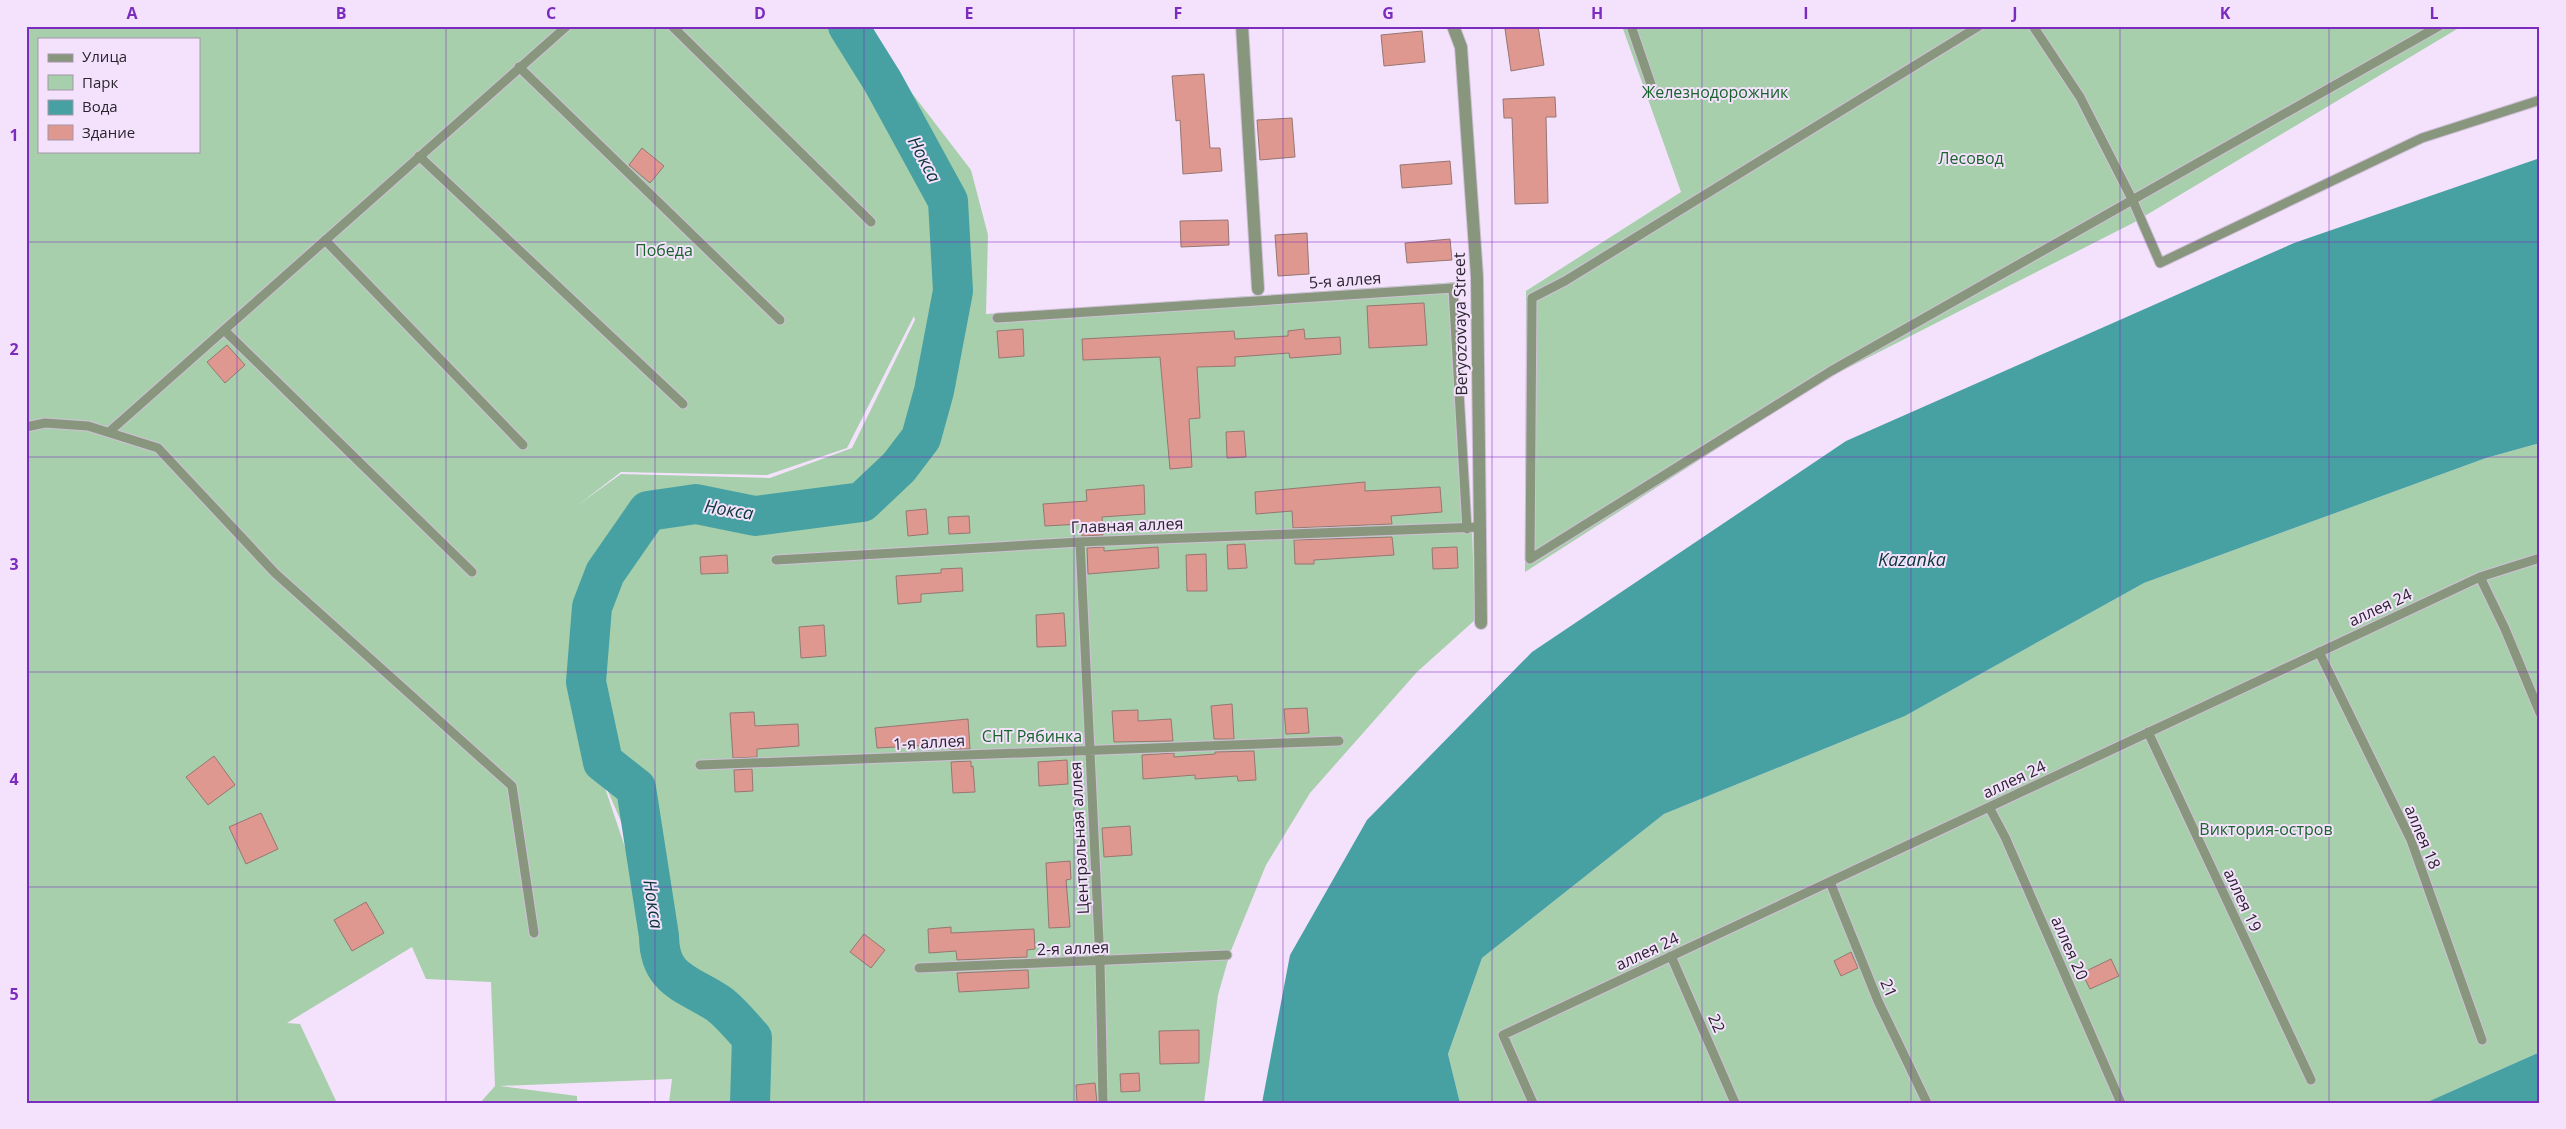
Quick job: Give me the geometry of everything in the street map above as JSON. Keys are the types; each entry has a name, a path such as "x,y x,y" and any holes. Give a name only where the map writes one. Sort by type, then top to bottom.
{"street":[{"path":"1242,26 1258,289"},
{"name":"Beryozovaya Street","path":"1453,26 1461,47 1477,277 1474,528 1481,623"}],"lane":[{"path":"109,432 567,26"},
{"path":"672,26 871,222"},
{"path":"1631,26 1655,96"},
{"path":"1978,26 1565,281 1532,298 1530,559 1831,371 2439,26"},
{"path":"2033,26 2080,97 2133,201 2160,263 2422,138 2540,100"},
{"path":"519,67 780,320"},
{"path":"420,156 683,404"},
{"path":"325,240 523,445"},
{"name":"5-я аллея","path":"997,318 1453,288 1474,528"},
{"path":"224,330 472,572"},
{"path":"26,427 45,423 88,426 158,448 275,573 512,786 534,933"},
{"name":"Главная аллея","path":"776,560 1080,542 1474,528"},
{"name":"Центральная аллея","path":"1080,542 1100,962 1103,1103"},
{"name":"аллея 24","path":"1533,1103 1504,1035 2480,577 2540,558"},
{"path":"2480,577 2505,629 2540,713"},
{"name":"аллея 18","path":"2319,652 2412,840 2482,1040"},
{"name":"аллея 19","path":"2148,732 2311,1080"},
{"name":"1-я аллея","path":"700,765 1338,741"},
{"name":"аллея 20","path":"1989,807 2005,837 2121,1103"},
{"name":"21","path":"1830,882 1878,1001 1927,1103"},
{"name":"2-я аллея","path":"920,968 1100,962 1227,955"},
{"name":"22","path":"1671,956 1735,1103"}],"green space":[{"path":"26,26 872,26 898,75 971,170 988,235 986,314 1457,282 1472,528 1475,620 1417,672 1310,793 1266,865 1230,953 1218,995 1204,1103 669,1103 672,1079 500,1086 577,1096 577,1103 480,1103 495,1086 491,982 426,979 412,947 287,1023 300,1024 337,1103 26,1103","holes":["914,316 915,320 852,448 770,478 621,474 578,505 621,472 767,475 847,448","600,773 636,856 657,990 631,865"]},
{"name":"Лесовод","path":"1622,26 2462,26 2133,223 1824,380 1525,572 1526,291 1681,192"},
{"name":"Виктория-остров","path":"2540,443 2540,1052 2425,1103 1460,1103 1448,1054 1482,958 1664,814 1905,716 2144,583 2486,458"}],"water":[{"name":"Kazanka","path":"2540,158 2540,443 2486,458 2144,583 1905,716 1664,814 1482,958 1448,1054 1460,1103 1262,1103 1290,955 1367,820 1532,652 1846,441 2294,243"},
{"path":"2540,1052 2540,1103 2425,1103"}],"building":[{"path":"1538,26 1544,65 1511,71 1505,29"},
{"path":"1422,31 1425,62 1384,66 1381,35"},
{"path":"1204,74 1210,148 1220,148 1222,171 1183,174 1180,120 1176,121 1172,76"},
{"path":"1555,97 1556,117 1546,117 1548,203 1515,204 1512,118 1504,118 1503,99"},
{"path":"1292,118 1295,157 1260,160 1257,120"},
{"path":"642,148 664,166 650,183 629,165"},
{"path":"1450,161 1452,184 1402,188 1400,165"},
{"path":"1228,220 1229,245 1181,247 1180,221"},
{"path":"1307,233 1309,274 1278,276 1275,235"},
{"path":"1450,239 1452,260 1407,263 1405,243"},
{"path":"1424,303 1427,345 1369,348 1367,306"},
{"path":"1023,329 1024,356 999,358 997,331"},
{"path":"1304,329 1305,339 1340,337 1341,354 1290,358 1289,353 1235,357 1235,366 1197,367 1200,418 1189,419 1192,467 1170,469 1160,357 1083,360 1082,339 1234,331 1235,339 1288,336 1288,331"},
{"path":"227,345 245,365 225,383 207,362"},
{"path":"1244,431 1246,457 1227,458 1226,432"},
{"path":"1365,482 1365,491 1440,487 1442,512 1391,516 1392,524 1293,528 1292,511 1256,514 1255,492"},
{"path":"1144,485 1145,514 1102,517 1103,535 1082,536 1081,524 1045,526 1043,504 1087,501 1086,490"},
{"path":"926,509 928,534 908,536 906,511"},
{"path":"969,516 970,533 949,534 948,517"},
{"path":"1392,537 1394,555 1314,560 1314,564 1295,564 1294,540"},
{"path":"1245,544 1247,568 1228,569 1227,545"},
{"path":"1104,547 1104,551 1158,547 1159,568 1088,574 1087,548"},
{"path":"1457,547 1458,568 1433,569 1432,548"},
{"path":"1206,554 1207,591 1187,591 1186,555"},
{"path":"727,555 728,573 701,574 700,557"},
{"path":"962,568 963,591 921,594 921,602 898,604 896,576 941,573 941,569"},
{"path":"1064,613 1066,646 1037,647 1036,615"},
{"path":"824,625 826,656 801,658 799,627"},
{"path":"1232,704 1234,739 1214,739 1211,706"},
{"path":"1307,708 1309,733 1286,734 1284,709"},
{"path":"1138,710 1138,721 1171,719 1173,741 1114,742 1112,711"},
{"path":"754,712 755,726 798,724 799,746 757,749 757,757 733,758 730,713"},
{"path":"968,719 970,749 950,749 950,744 877,748 875,728"},
{"path":"1254,751 1256,780 1238,781 1237,776 1195,779 1195,775 1143,779 1142,755 1174,753 1174,757 1215,754 1215,752"},
{"path":"214,756 235,785 208,805 186,777"},
{"path":"1067,760 1068,784 1039,786 1038,762"},
{"path":"971,761 975,792 953,793 951,762"},
{"path":"752,769 753,791 735,792 734,770"},
{"path":"261,813 278,849 246,864 229,827"},
{"path":"1130,826 1132,855 1104,857 1102,828"},
{"path":"1070,861 1071,879 1066,880 1070,927 1049,928 1046,863"},
{"path":"366,902 384,933 352,951 334,920"},
{"path":"951,927 951,933 1034,929 1035,949 1027,950 1027,957 957,960 956,951 929,953 928,929"},
{"path":"864,934 885,950 871,968 850,952"},
{"path":"1851,952 1858,968 1841,976 1834,961"},
{"path":"2111,959 2119,976 2090,989 2082,973"},
{"path":"1028,970 1029,988 959,992 957,973"},
{"path":"1199,1030 1199,1063 1160,1064 1159,1031"},
{"path":"1139,1073 1140,1091 1121,1092 1120,1074"},
{"path":"1095,1083 1097,1103 1077,1103 1076,1085"}],"waterway":[{"name":"Нокса","path":"750,1103 752,1038 719,1004 677,979 664,963 660,951 636,788 603,762 586,682 592,607 605,573 648,511 696,504 755,516 862,502 899,467 921,438 934,391 953,291 948,201 883,82 848,26"}],"park label":[{"name":"Железнодорожник","path":"1715,92"},
{"name":"Победа","path":"664,250"},
{"name":"СНТ Рябинка","path":"1032,736"}]}
